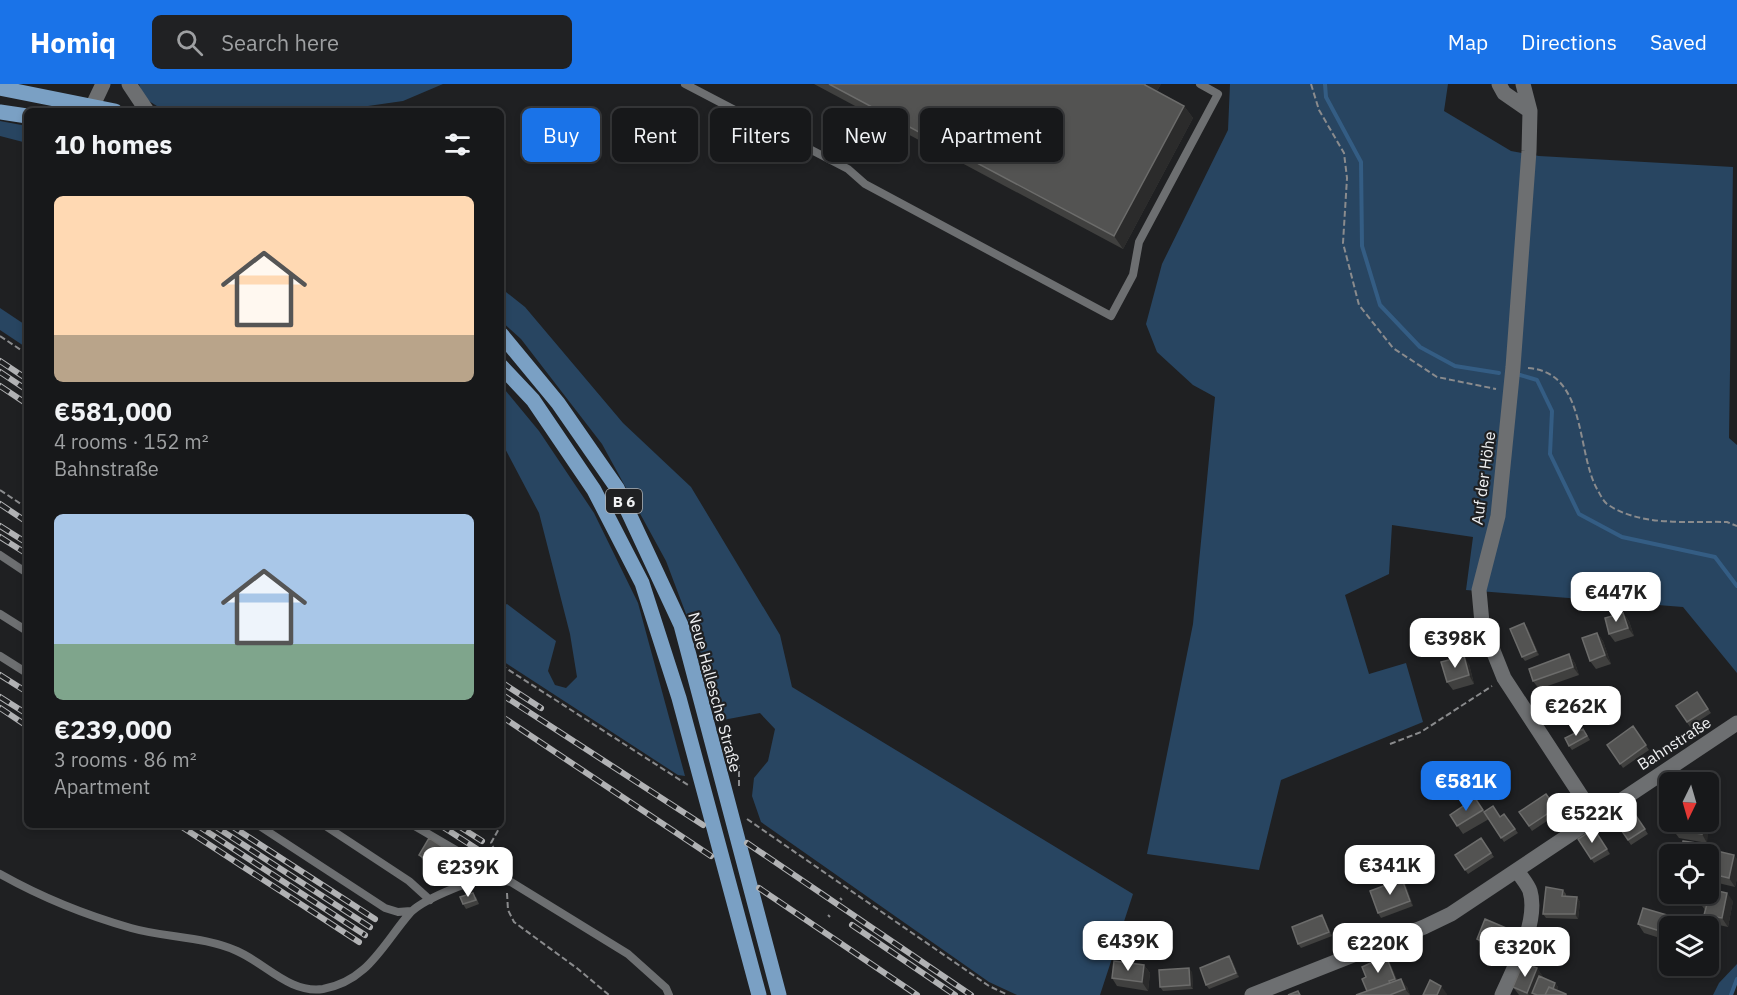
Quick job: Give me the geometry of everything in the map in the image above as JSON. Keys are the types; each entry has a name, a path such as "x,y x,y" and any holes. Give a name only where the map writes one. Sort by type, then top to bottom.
{"main road":[{"path":"0,88 92,108"},
{"path":"0,112 24,116"},
{"name":"Neue Hallesche Straße","path":"504,338 558,403 618,488 681,625 779,995"},
{"name":"B 6","path":"504,369 533,400 594,490 642,582 679,698 759,995"}],"street":[{"path":"92,108 103,84"},
{"path":"129,84 145,108"},
{"path":"1499,84 1504,93 1530,111"},
{"name":"Auf der Höhe","path":"1523,84 1530,111 1513,367 1498,516 1479,590 1482,623 1504,678 1595,817"},
{"name":"Bahnstraße","path":"1252,995 1424,927 1451,914 1518,872 1595,817 1737,723"},
{"path":"1502,995 1525,938 1530,913 1530,890 1518,872"}],"lane":[{"path":"685,84 848,169 865,184 1111,316 1133,275 1139,242 1218,94 1200,84"},
{"path":"0,555 24,571"},
{"path":"0,614 24,629"},
{"path":"0,656 24,671"},
{"path":"263,828 385,908 398,912 411,911"},
{"path":"329,828 409,881 430,900"},
{"path":"419,828 628,954 666,988 669,995"},
{"path":"0,874 42,897 132,928 214,941 241,952 292,985 322,989 353,979 376,960 411,911 430,900 482,879 495,878 511,882"}],"path":[{"path":"1311,84 1319,110 1344,153 1347,178 1343,243 1359,305 1393,348 1437,377 1511,392"},
{"path":"0,336 24,352"},
{"path":"1513,367 1535,369 1560,381 1573,402 1593,481 1605,504 1637,519 1727,522 1737,526"},
{"path":"0,490 24,506"},
{"path":"504,667 692,787"},
{"path":"1390,744 1421,732 1504,678"},
{"path":"745,818 989,986 1008,995"},
{"path":"488,870 497,854 491,843 499,828"},
{"path":"511,882 507,903 514,922 609,995"}],"shaded area":[{"path":"139,84 443,84 403,101 354,108 160,108 144,98"},
{"path":"1230,84 1448,84 1444,111 1511,151 1539,156 1733,167 1729,438 1737,445 1737,673 1683,607 1466,590 1473,537 1392,525 1389,574 1345,595 1369,674 1406,663 1423,722 1281,780 1259,870 1147,854 1193,624 1215,397 1193,385 1157,352 1146,324 1162,264 1228,130"},
{"path":"0,121 24,125 24,142 0,136"},
{"path":"504,290 525,307 623,423 691,487 780,635 792,687 1133,894 1100,995 1017,995 989,982 761,822 752,796 754,778 768,761 775,729 760,713 723,720 711,680 666,561 602,444 521,339 504,324"},
{"path":"0,308 24,324 24,346 0,330"},
{"path":"504,389 539,431 594,513 638,603 685,776 678,775 504,662 504,606 507,604 556,641 548,671 555,685 566,688 577,677 570,634 539,513 504,447"},
{"path":"1737,964 1737,979 1731,995 1713,995 1719,983"}],"building":[{"path":"829,84 1145,84 1184,106 1114,236 975,162 1063,162 1063,108 920,108 920,133 908,126 908,108 874,108"},
{"path":"1623,613 1628,628 1609,634 1605,618"},
{"path":"1454,619 1463,648 1446,653 1438,624"},
{"path":"1524,623 1536,651 1522,657 1510,629"},
{"path":"1597,633 1605,655 1590,661 1582,638"},
{"path":"1569,654 1573,667 1533,681 1529,669"},
{"path":"1464,656 1469,675 1447,682 1441,662"},
{"path":"1697,692 1708,709 1687,722 1676,706"},
{"path":"1633,726 1646,745 1620,764 1607,745"},
{"path":"1583,729 1587,736 1569,746 1565,738"},
{"path":"1546,794 1556,808 1529,826 1519,812"},
{"path":"1475,798 1483,810 1457,826 1450,815"},
{"path":"1493,806 1500,817 1504,814 1515,829 1501,838 1484,812"},
{"path":"1634,813 1645,829 1628,840 1617,824"},
{"path":"1594,829 1607,849 1591,859 1578,839"},
{"path":"429,838 459,858 448,874 419,855"},
{"path":"1481,838 1491,853 1465,870 1455,855"},
{"path":"1683,841 1702,844 1683,844"},
{"path":"1719,851 1734,855 1729,878 1719,876"},
{"path":"1402,879 1410,901 1378,913 1370,891"},
{"path":"1546,887 1563,890 1562,896 1577,897 1575,914 1543,914"},
{"path":"1719,891 1727,893 1722,918 1704,915 1707,904 1719,904"},
{"path":"473,893 476,900 463,904 460,897"},
{"path":"1643,908 1667,915 1659,916 1657,930 1638,924"},
{"path":"1322,915 1329,932 1298,944 1292,927"},
{"path":"1485,919 1506,928 1497,948 1477,939"},
{"path":"1229,956 1236,973 1206,985 1200,968"},
{"path":"1386,956 1395,979 1367,991 1362,979 1366,977 1362,967"},
{"path":"1114,961 1144,965 1142,982 1112,978"},
{"path":"1523,963 1537,968 1527,993 1513,987"},
{"path":"1189,968 1190,985 1160,987 1159,970"},
{"path":"1539,976 1555,983 1553,989 1549,987 1545,995 1532,993"},
{"path":"1401,979 1405,989 1390,995 1356,995"},
{"path":"1430,980 1441,986 1437,995 1423,995"},
{"path":"1549,987 1566,994 1566,995 1545,995"},
{"path":"1298,991 1300,995 1288,995"}],"waterway":[{"path":"1325,84 1326,97 1361,162 1362,246 1380,305 1420,347 1455,366 1499,373"},
{"path":"1520,375 1537,380 1552,411 1550,454 1579,514 1622,537 1715,557 1737,586"},
{"path":"1731,995 1737,979"}],"railway":[{"path":"0,361 24,377"},
{"path":"0,372 24,388"},
{"path":"0,386 24,402"},
{"path":"0,504 24,520"},
{"path":"0,526 24,541"},
{"path":"0,537 24,552"},
{"path":"0,675 24,690"},
{"path":"504,684 541,708"},
{"path":"504,696 703,825"},
{"path":"0,697 24,712"},
{"path":"0,708 24,724"},
{"path":"504,718 711,856"},
{"path":"184,828 359,942"},
{"path":"202,828 365,935"},
{"path":"218,828 370,927"},
{"path":"235,828 375,919"},
{"path":"445,828 477,849"},
{"path":"462,828 482,841"},
{"path":"747,843 971,995"},
{"path":"759,888 917,995"},
{"path":"852,925 955,995"}]}
